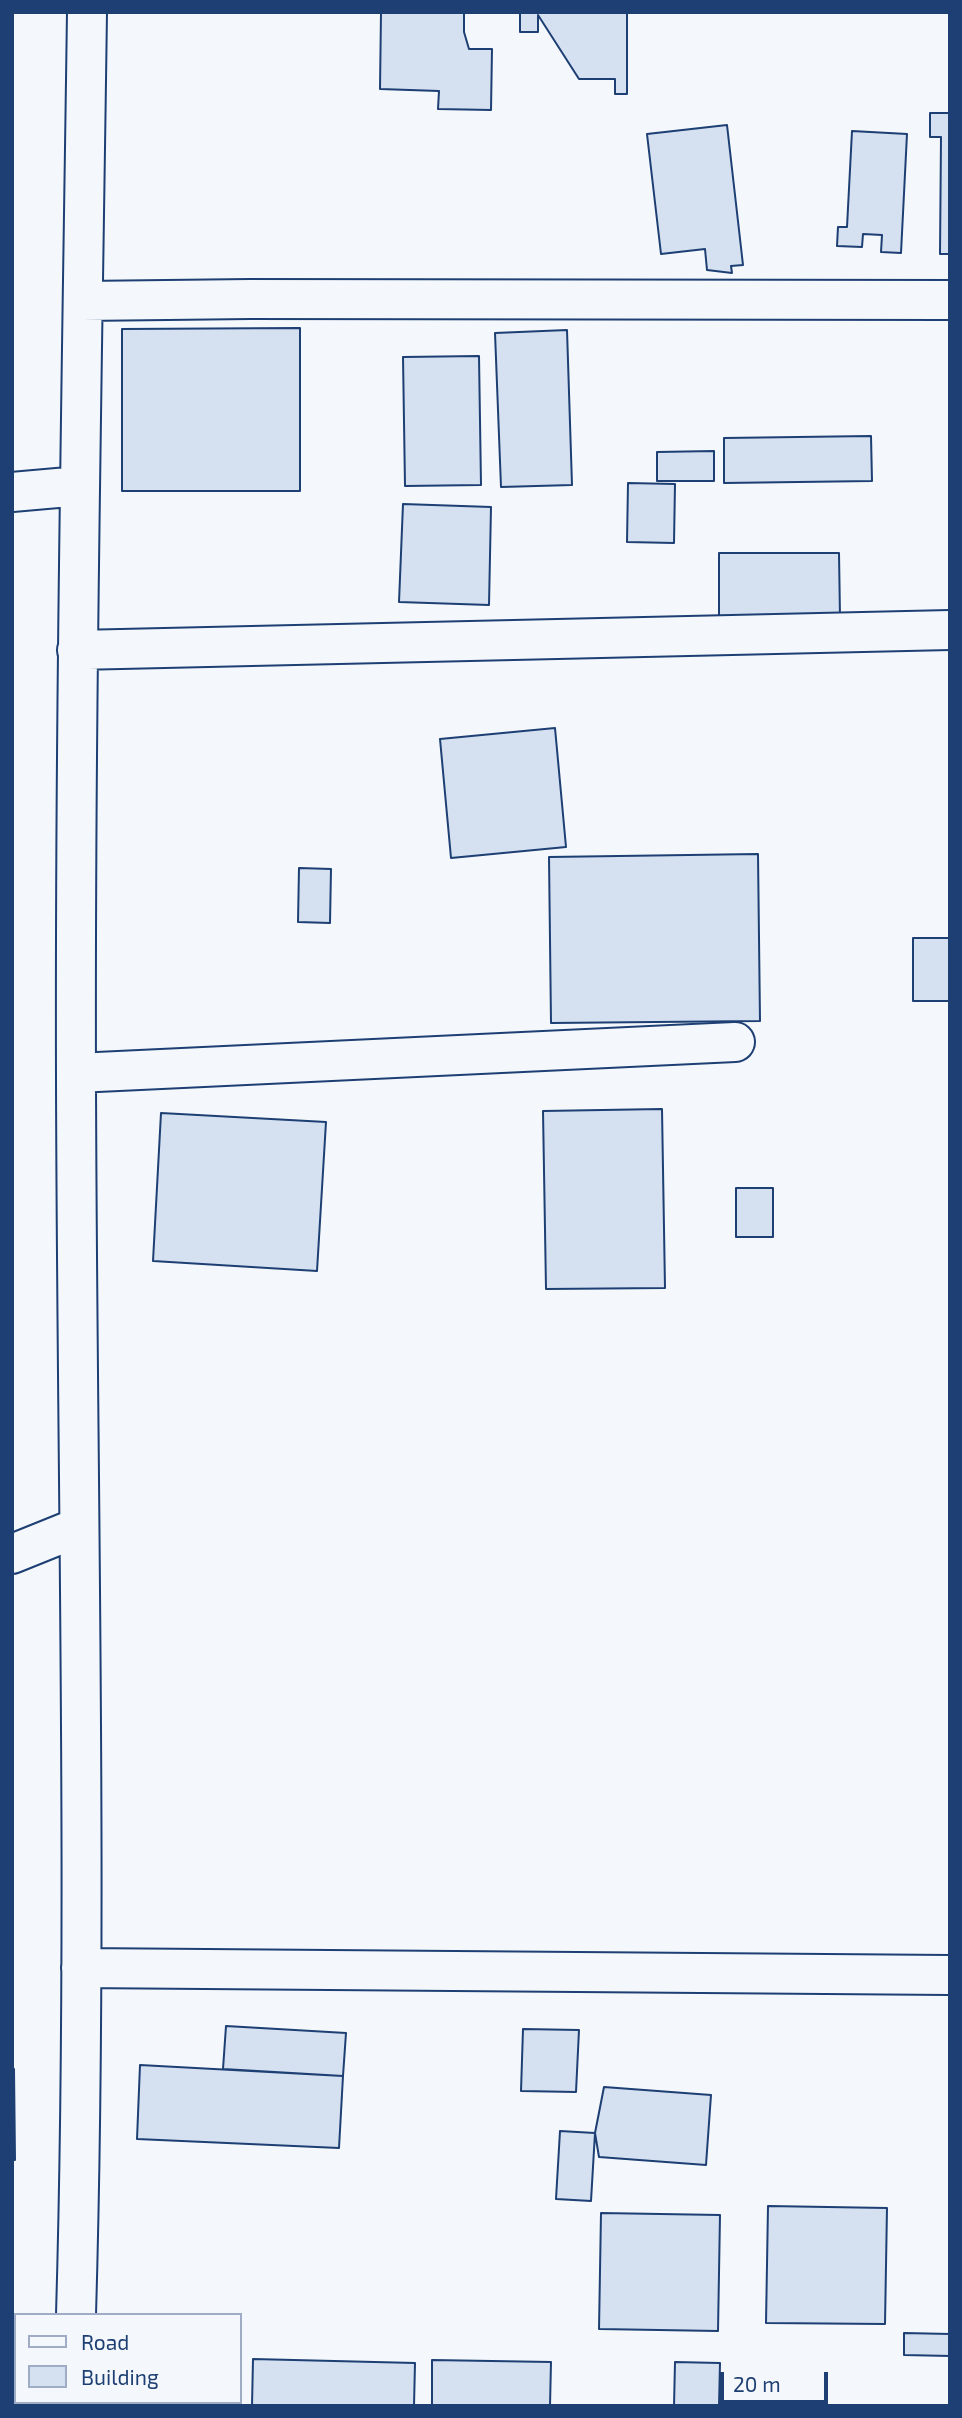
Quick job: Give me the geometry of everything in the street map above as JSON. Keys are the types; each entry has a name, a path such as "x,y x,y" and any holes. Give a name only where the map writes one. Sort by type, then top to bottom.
{"street":[{"path":"76,2313 81,1968 76,1073 77,650 87,12"},
{"path":"83,301 950,300"},
{"path":"12,492 80,486"},
{"path":"77,650 950,629"},
{"path":"76,1073 735,1042"},
{"path":"12,1554 79,1527"},
{"path":"81,1968 950,1975"}],"building":[{"path":"381,12 464,12 464,32 469,49 492,49 491,110 438,109 439,91 380,89"},
{"path":"520,12 627,12 627,94 615,94 615,79 579,79 538,15 538,32 520,32"},
{"path":"930,113 950,113 950,254 940,254 941,137 930,137"},
{"path":"727,125 743,265 731,266 732,273 707,270 705,249 661,254 647,134"},
{"path":"852,131 907,134 901,253 881,252 882,235 863,234 862,247 837,246 838,227 847,227"},
{"path":"300,328 300,491 122,491 122,329"},
{"path":"567,330 572,485 501,487 495,333"},
{"path":"479,356 481,485 405,486 403,357"},
{"path":"871,436 872,481 724,483 724,438"},
{"path":"714,451 714,481 657,481 657,452"},
{"path":"628,483 675,484 674,543 627,542"},
{"path":"403,504 491,507 489,605 399,602"},
{"path":"719,553 839,553 840,617 719,617"},
{"path":"555,728 566,847 451,858 440,739"},
{"path":"758,854 760,1021 551,1023 549,857"},
{"path":"299,868 331,869 330,923 298,922"},
{"path":"913,938 950,938 950,1001 913,1001"},
{"path":"662,1109 665,1288 546,1289 543,1111"},
{"path":"161,1113 326,1122 317,1271 153,1261"},
{"path":"736,1188 773,1188 773,1237 736,1237"},
{"path":"226,2026 346,2033 343,2076 223,2069"},
{"path":"523,2029 579,2030 576,2092 521,2091"},
{"path":"140,2065 343,2076 339,2148 137,2139"},
{"path":"14,2069 15,2160 12,2160"},
{"path":"604,2087 711,2095 706,2165 599,2157 595,2133"},
{"path":"560,2131 595,2133 591,2201 556,2199"},
{"path":"768,2206 887,2208 885,2324 766,2323"},
{"path":"601,2213 720,2215 718,2331 599,2329"},
{"path":"904,2333 950,2334 950,2356 904,2355"},
{"path":"253,2359 415,2363 414,2406 252,2406"},
{"path":"432,2360 551,2362 550,2406 432,2406"},
{"path":"675,2362 720,2363 719,2406 674,2406"},
{"path":"103,2404 222,2404 222,2406"}]}
